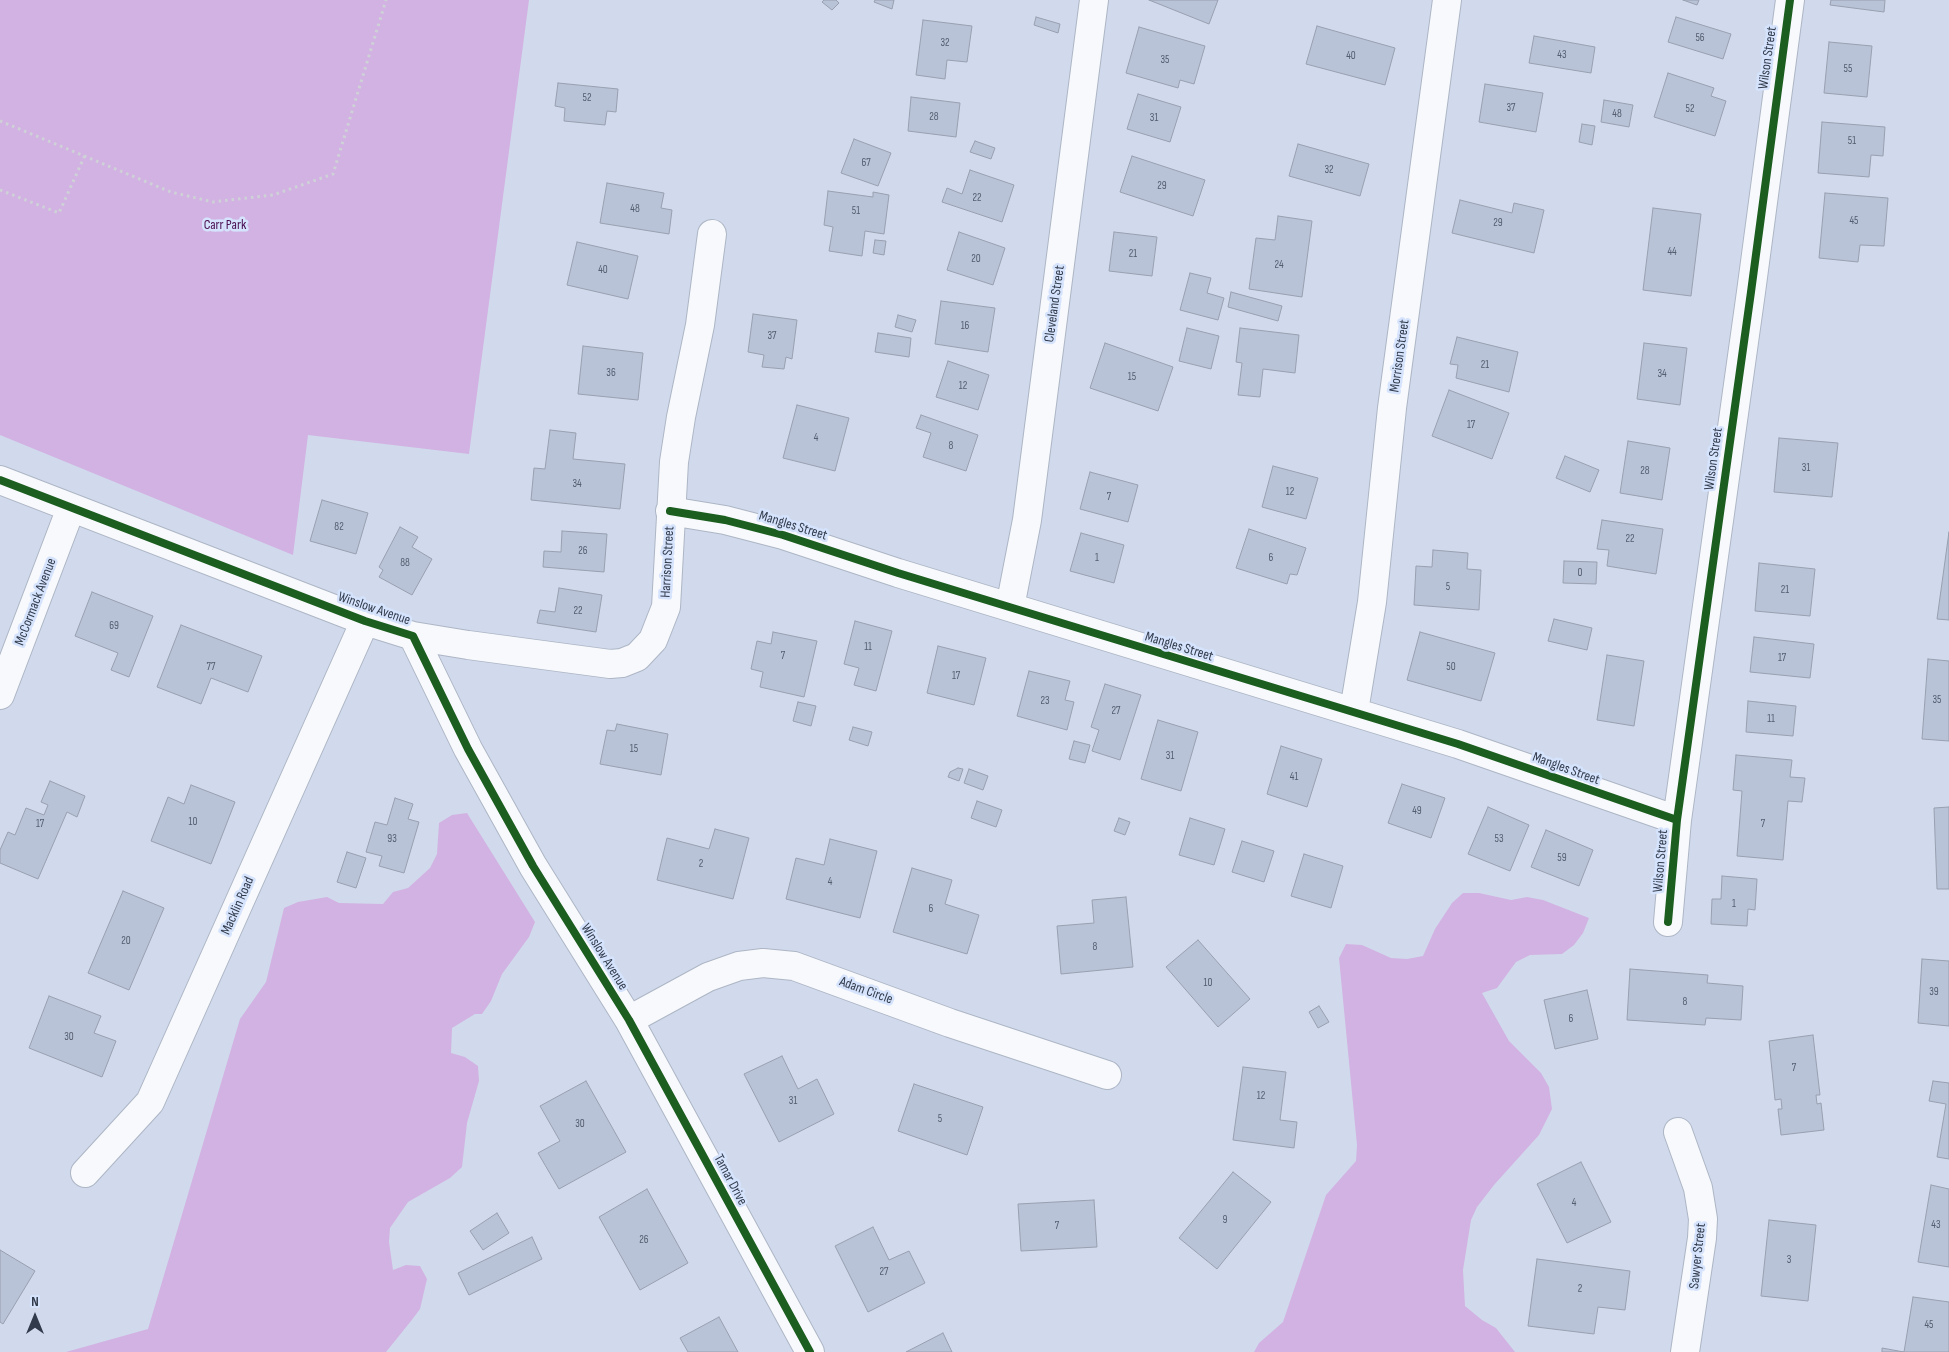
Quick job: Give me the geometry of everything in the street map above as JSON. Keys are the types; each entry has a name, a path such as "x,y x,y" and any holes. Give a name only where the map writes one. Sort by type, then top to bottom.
{"street":[{"name":"Cleveland Street","path":"1010,607 1027,520 1094,0"},
{"name":"Morrison Street","path":"1354,711 1372,602 1392,408 1447,0"},
{"name":"Wilson Street","path":"1668,922 1677,820 1752,292 1790,0"},
{"name":"Harrison Street","path":"413,636 610,664 622,663 637,657 653,640 666,607 670,511 677,444 700,325 712,234"},
{"name":"Winslow Avenue","path":"0,480 366,622 413,636 468,749 533,866 628,1020"},
{"name":"McCormack Avenue","path":"0,695 71,508"},
{"name":"Mangles Street","path":"670,511 725,520 783,535 1010,607 1354,711 1677,820"},
{"name":"Macklin Road","path":"85,1173 150,1102 366,622"},
{"name":"Adam Circle","path":"628,1020 708,977 731,968 763,964 794,966 950,1023 1106,1075"},
{"name":"Tamar Drive","path":"628,1020 810,1352"},
{"name":"Sawyer Street","path":"1678,1132 1698,1188 1702,1219 1702,1238 1685,1352"}],"path":[{"path":"0,121 171,192 213,202 273,195 333,174 386,0"},
{"path":"0,190 60,214 85,155"}],"green space":[{"name":"Carr Park","path":"0,0 529,0 469,454 308,435 293,555 0,435"},
{"path":"467,813 535,922 529,937 502,974 491,1001 482,1014 475,1014 452,1028 451,1053 465,1057 478,1066 479,1081 467,1123 462,1167 450,1178 408,1202 390,1228 389,1242 393,1270 406,1265 420,1266 427,1279 420,1309 386,1352 66,1352 148,1329 240,1019 266,982 284,908 298,902 327,897 339,903 383,904 393,892 408,888 430,868 437,854 439,823 452,815"},
{"path":"1463,893 1479,893 1511,900 1527,897 1543,900 1589,918 1583,933 1574,945 1562,954 1530,955 1516,962 1497,988 1482,993 1509,1041 1541,1073 1549,1087 1552,1109 1539,1135 1477,1207 1471,1220 1463,1270 1465,1306 1482,1320 1496,1328 1515,1352 1254,1352 1259,1343 1283,1322 1326,1195 1356,1161 1357,1145 1339,958 1346,944 1362,945 1391,958 1407,959 1423,956 1435,929 1452,903"}],"building":[{"path":"824,0 836,0 839,3 832,10 822,2"},
{"path":"875,0 894,0 892,9 874,2"},
{"path":"1149,0 1218,0 1209,24"},
{"path":"1683,0 1699,0 1697,5"},
{"path":"1831,0 1885,0 1884,12 1830,5"},
{"path":"1036,17 1060,24 1058,33 1034,25"},
{"path":"1676,17 1731,34 1723,59 1668,42"},
{"path":"923,20 972,26 967,62 947,60 945,79 916,75"},
{"path":"1317,26 1395,48 1385,85 1306,64"},
{"path":"1139,27 1205,46 1194,84 1180,80 1178,88 1126,73"},
{"path":"1534,36 1595,47 1591,73 1529,63"},
{"path":"1829,42 1872,46 1867,97 1824,93"},
{"path":"1668,73 1714,88 1711,96 1726,101 1715,136 1654,117"},
{"path":"558,83 618,89 616,112 607,111 605,125 564,121 565,108 555,106"},
{"path":"1485,84 1543,93 1536,132 1479,122"},
{"path":"1138,94 1181,107 1170,142 1127,129"},
{"path":"911,97 960,103 956,137 908,131"},
{"path":"1604,100 1633,105 1629,127 1601,122"},
{"path":"1822,122 1885,127 1883,156 1871,155 1869,177 1818,173"},
{"path":"1582,124 1595,126 1592,145 1579,142"},
{"path":"854,139 891,153 878,186 841,173"},
{"path":"975,141 995,148 991,159 970,152"},
{"path":"1298,144 1369,164 1360,196 1289,176"},
{"path":"1132,156 1205,180 1193,216 1120,192"},
{"path":"970,170 1014,185 1002,222 942,202 947,188 962,194"},
{"path":"607,183 664,193 661,208 672,210 669,234 600,223"},
{"path":"828,191 873,197 873,192 889,195 884,234 865,231 862,256 829,251 833,227 824,225"},
{"path":"1825,193 1888,198 1884,246 1860,245 1858,262 1819,258"},
{"path":"1460,200 1512,213 1514,203 1544,210 1534,253 1452,233"},
{"path":"1653,208 1701,214 1691,296 1643,290"},
{"path":"1278,216 1312,221 1302,297 1249,289 1256,238 1275,240"},
{"path":"959,232 1005,248 993,285 947,270"},
{"path":"1114,232 1157,237 1152,276 1109,271"},
{"path":"875,240 886,241 884,255 873,253"},
{"path":"577,242 638,256 628,299 567,285"},
{"path":"1190,273 1211,278 1207,293 1224,298 1218,320 1180,310"},
{"path":"1231,292 1282,306 1278,321 1228,307"},
{"path":"941,301 995,308 988,352 935,344"},
{"path":"753,314 797,320 792,359 786,357 784,369 762,367 764,355 748,352"},
{"path":"898,315 916,320 912,332 895,327"},
{"path":"1187,328 1219,336 1211,369 1179,361"},
{"path":"1240,328 1299,335 1295,373 1263,369 1260,397 1238,395 1242,363 1236,362"},
{"path":"878,333 911,338 909,357 875,352"},
{"path":"1457,337 1518,352 1509,392 1456,378 1458,365 1450,364"},
{"path":"1105,343 1173,367 1158,411 1090,388"},
{"path":"1644,343 1687,348 1680,405 1637,399"},
{"path":"583,346 643,353 638,400 578,394"},
{"path":"948,361 989,375 978,410 936,397"},
{"path":"1449,390 1509,413 1492,459 1432,436"},
{"path":"797,405 849,418 835,471 783,458"},
{"path":"921,415 978,435 966,471 923,457 931,433 916,428"},
{"path":"550,430 576,433 573,459 625,464 620,509 531,500 534,468 545,469"},
{"path":"1779,438 1838,443 1832,497 1774,492"},
{"path":"1628,441 1670,448 1662,500 1620,493"},
{"path":"1565,456 1599,470 1590,492 1556,478"},
{"path":"1273,466 1318,478 1306,519 1262,507"},
{"path":"1090,472 1138,485 1128,522 1080,509"},
{"path":"322,500 368,513 356,554 310,541"},
{"path":"1602,520 1663,529 1656,574 1607,566 1609,550 1597,549"},
{"path":"400,527 418,537 412,547 432,559 412,595 379,577 383,570 379,567"},
{"path":"1249,529 1306,548 1297,575 1290,574 1287,584 1236,568"},
{"path":"562,531 607,534 604,572 543,567 544,551 561,552"},
{"path":"1949,532 1949,620 1937,619"},
{"path":"1081,533 1124,545 1114,583 1070,571"},
{"path":"1433,550 1468,553 1467,569 1481,570 1479,610 1414,605 1416,566 1432,567"},
{"path":"1564,561 1597,562 1596,584 1563,583"},
{"path":"1759,563 1815,569 1810,616 1755,611"},
{"path":"559,588 602,595 596,632 537,623 540,610 555,612"},
{"path":"92,592 153,616 129,677 111,670 118,653 75,636"},
{"path":"1554,619 1592,628 1587,650 1548,641"},
{"path":"855,621 892,631 876,691 854,685 859,668 844,664"},
{"path":"181,625 262,656 248,692 211,678 201,704 157,687"},
{"path":"773,632 817,641 804,697 760,687 763,672 751,669 757,641 771,644"},
{"path":"1420,632 1495,653 1481,701 1407,680"},
{"path":"1754,637 1814,644 1810,678 1750,672"},
{"path":"938,646 986,658 974,705 927,693"},
{"path":"1607,655 1644,661 1634,726 1597,720"},
{"path":"1928,659 1949,661 1949,741 1922,739"},
{"path":"1029,671 1070,681 1065,700 1074,702 1067,730 1017,716"},
{"path":"1105,684 1141,695 1120,760 1092,751 1099,730 1091,727"},
{"path":"1748,701 1796,706 1793,736 1746,732"},
{"path":"798,702 816,706 811,726 793,721"},
{"path":"1158,720 1198,732 1181,791 1141,779"},
{"path":"617,724 668,734 661,775 600,764 607,730 615,731"},
{"path":"853,727 872,732 868,746 849,740"},
{"path":"1074,741 1090,745 1085,763 1069,759"},
{"path":"1281,746 1322,759 1307,807 1267,794"},
{"path":"1736,755 1792,760 1790,777 1805,778 1802,802 1788,801 1783,860 1737,856 1742,791 1733,790"},
{"path":"958,768 963,769 959,781 948,777 950,772"},
{"path":"969,769 988,776 983,790 964,783"},
{"path":"50,781 85,796 77,817 67,812 38,879 0,863 0,850 8,832 15,835 26,808 44,815 48,805 41,802"},
{"path":"1402,784 1445,798 1431,838 1388,823"},
{"path":"191,785 235,802 211,864 151,841 168,797 184,804"},
{"path":"395,798 413,804 408,819 419,822 404,873 379,866 382,856 366,852 375,822 387,825"},
{"path":"977,801 1002,810 996,827 971,818"},
{"path":"1488,807 1529,825 1510,871 1468,854"},
{"path":"1949,807 1949,889 1937,889 1934,808"},
{"path":"1119,818 1130,822 1125,835 1114,831"},
{"path":"1190,818 1225,829 1214,865 1179,855"},
{"path":"715,829 749,838 733,899 657,880 667,838 709,849"},
{"path":"1546,830 1593,850 1579,886 1531,867"},
{"path":"830,839 877,851 860,918 786,899 796,858 824,865"},
{"path":"1242,841 1274,851 1264,882 1232,872"},
{"path":"347,852 366,858 356,888 337,882"},
{"path":"1304,854 1343,866 1331,908 1291,896"},
{"path":"912,868 952,880 945,904 979,915 967,954 893,932"},
{"path":"1722,876 1757,879 1755,910 1748,909 1747,926 1711,924 1712,899 1721,899"},
{"path":"123,891 164,908 129,990 88,973"},
{"path":"1126,897 1133,967 1061,974 1057,926 1094,923 1092,900"},
{"path":"1198,940 1250,999 1218,1027 1166,967"},
{"path":"1922,959 1949,961 1949,1026 1918,1023"},
{"path":"1630,969 1708,975 1707,983 1743,986 1741,1020 1706,1018 1705,1025 1627,1020"},
{"path":"1587,990 1598,1039 1555,1049 1544,1000"},
{"path":"49,996 101,1016 94,1033 116,1041 102,1077 29,1048"},
{"path":"1319,1006 1329,1022 1318,1028 1309,1012"},
{"path":"1813,1035 1820,1095 1816,1095 1817,1104 1821,1103 1824,1130 1781,1135 1778,1109 1782,1109 1781,1099 1775,1100 1769,1041"},
{"path":"782,1056 798,1089 817,1079 834,1114 779,1142 744,1074"},
{"path":"1243,1067 1286,1072 1280,1120 1297,1122 1294,1148 1233,1140"},
{"path":"586,1081 626,1152 559,1189 538,1153 560,1141 540,1106"},
{"path":"1933,1081 1949,1083 1949,1159 1937,1157 1946,1104 1929,1101"},
{"path":"914,1084 983,1107 967,1155 898,1131"},
{"path":"1581,1162 1611,1222 1567,1243 1537,1184"},
{"path":"1233,1172 1271,1202 1217,1269 1179,1238"},
{"path":"1931,1185 1949,1189 1949,1267 1918,1262"},
{"path":"647,1189 688,1263 640,1290 599,1217"},
{"path":"1094,1200 1097,1247 1021,1251 1018,1204"},
{"path":"497,1213 509,1233 483,1250 470,1231"},
{"path":"1769,1220 1816,1225 1808,1301 1761,1296"},
{"path":"873,1227 889,1260 909,1251 925,1283 868,1312 835,1246"},
{"path":"532,1237 542,1259 469,1295 458,1273"},
{"path":"0,1250 35,1271 3,1324 0,1322"},
{"path":"1537,1259 1630,1271 1625,1310 1598,1307 1594,1334 1528,1326"},
{"path":"1913,1297 1949,1302 1949,1352 1904,1352"},
{"path":"719,1317 738,1352 688,1352 680,1338"},
{"path":"943,1333 952,1352 906,1352"},
{"path":"1882,1348 1904,1352 1882,1352"}],"cycle path":[{"path":"1668,922 1677,820 1790,0"},
{"path":"0,480 365,621 413,636 468,749 533,866 629,1020 810,1352"},
{"path":"670,511 725,520 783,535 898,573 1458,744 1677,820"}]}
